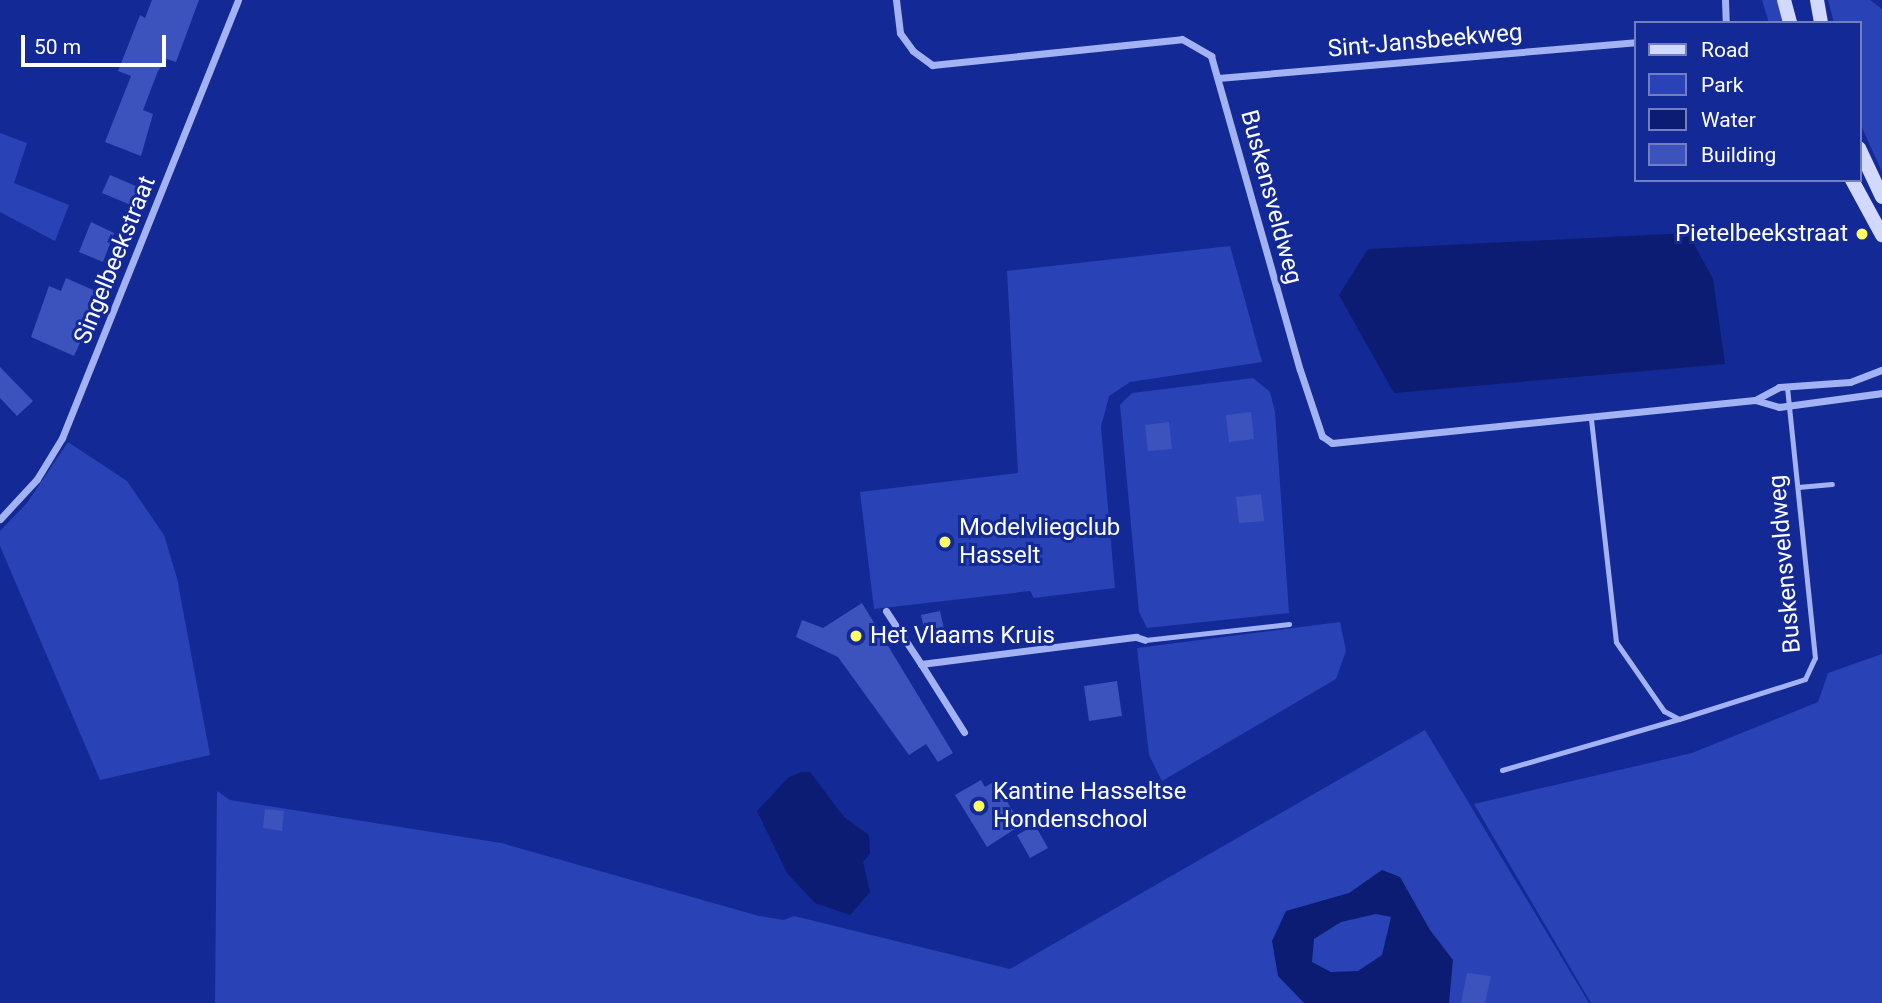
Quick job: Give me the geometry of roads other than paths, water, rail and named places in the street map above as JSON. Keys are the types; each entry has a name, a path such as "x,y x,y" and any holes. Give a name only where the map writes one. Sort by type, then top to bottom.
{"main road":[{"path":"1784,0 1789,21"},
{"path":"1817,0 1821,21"},
{"path":"1861,152 1882,197"},
{"path":"1853,182 1882,235"}],"street":[{"name":"Singelbeekstraat","path":"0,519 37,479 62,438 238,0"},
{"name":"Buskensveldweg","path":"897,0 900,33 913,51 932,65 1182,40 1211,56 1322,436 1332,443 1591,419 1755,400 1787,387 1850,382 1882,370"},
{"path":"1726,0 1726,21"},
{"name":"Sint-Jansbeekweg","path":"1218,78 1633,43"},
{"name":"Buskensveldweg","path":"1755,400 1790,406 1882,393"},
{"path":"886,611 964,732"},
{"path":"921,664 1141,638"}],"lane":[{"name":"Buskensveldweg","path":"1503,770 1805,679 1815,658 1787,387"},
{"path":"1591,419 1616,642 1664,711 1679,719"},
{"path":"1798,488 1832,484"},
{"path":"1141,638 1289,624"}],"water":[{"path":"1688,233 1713,279 1725,364 1394,393 1339,295 1368,249"},
{"path":"810,772 844,817 869,835 870,854 863,862 870,892 850,915 815,903 787,873 757,811 789,777"},
{"path":"1382,870 1400,877 1430,930 1453,960 1449,1003 1304,1003 1278,976 1272,941 1286,911 1349,893","holes":["1376,914 1391,917 1382,955 1358,971 1331,972 1312,962 1314,939 1341,922"]}],"place":[{"name":"Pietelbeekstraat","path":"1862,234"},
{"name":"Modelvliegclub Hasselt","path":"945,542"},
{"name":"Het Vlaams Kruis","path":"856,636"},
{"name":"Kantine Hasseltse Hondenschool","path":"979,806"}]}
